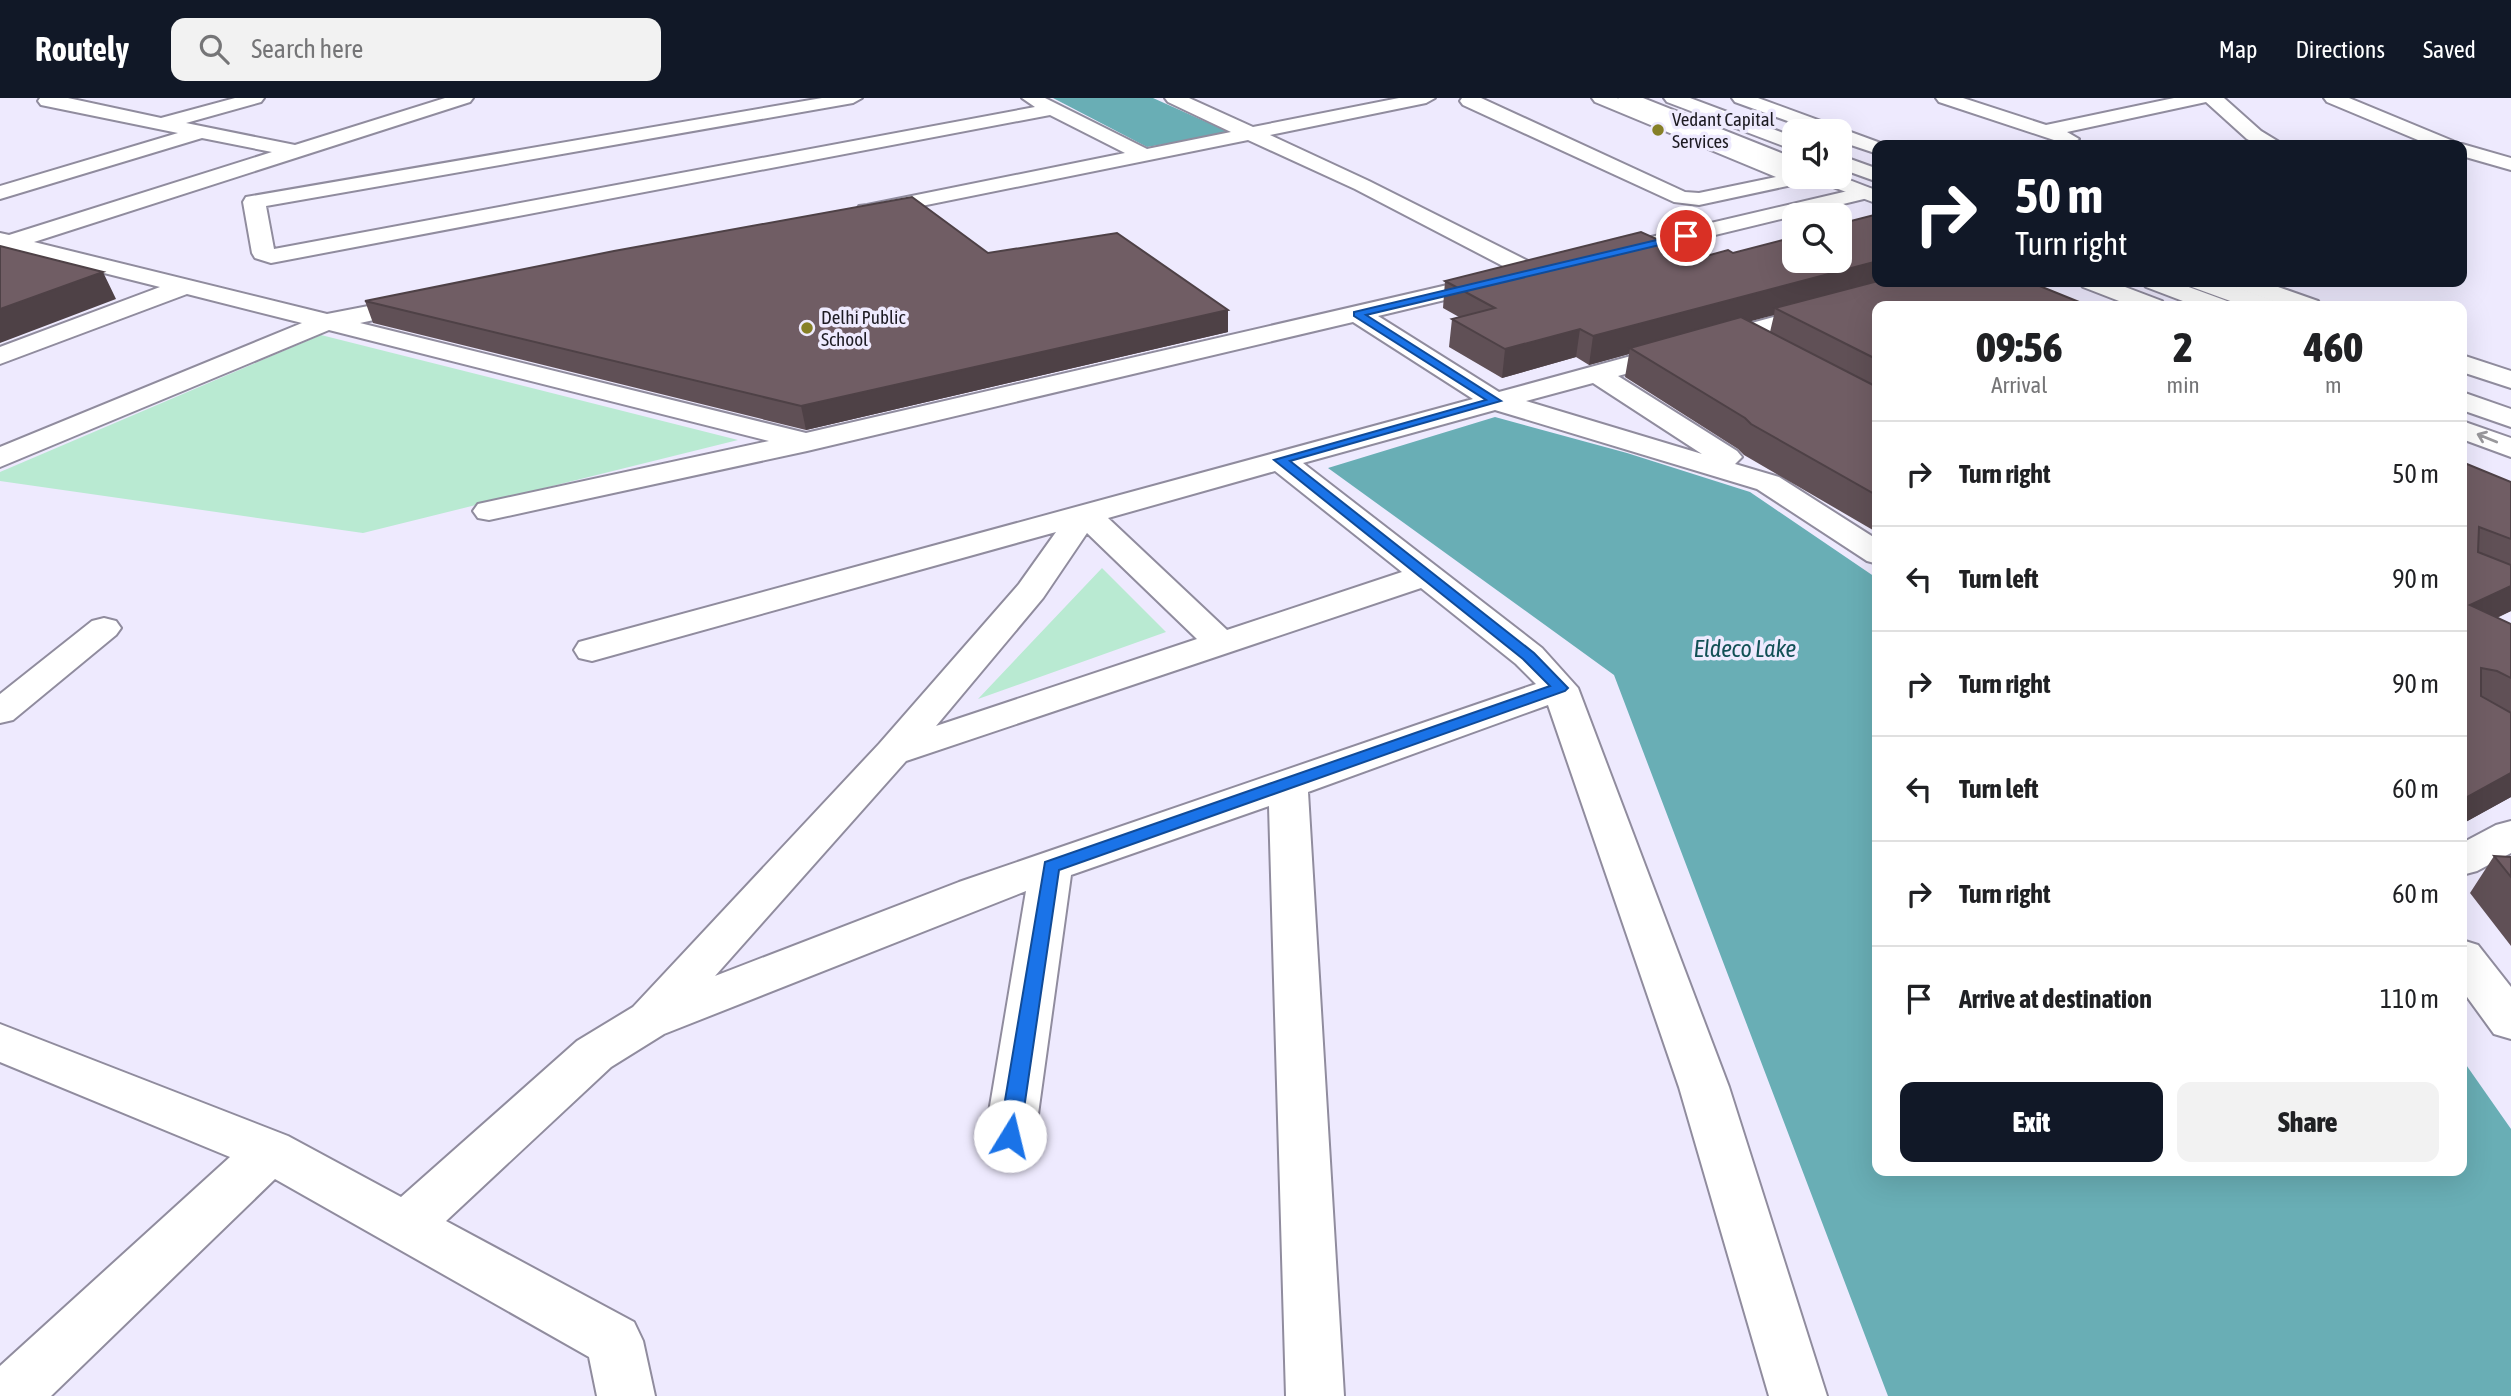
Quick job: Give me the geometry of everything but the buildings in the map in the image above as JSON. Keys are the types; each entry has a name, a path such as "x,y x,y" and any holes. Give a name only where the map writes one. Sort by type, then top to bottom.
{"main road":[{"path":"160,124 255,98"},
{"path":"853,98 254,202 263,253 271,256 1053,109"},
{"path":"1031,98 1144,155"},
{"path":"1174,98 1362,185 1532,272"},
{"path":"847,215 1426,98"},
{"path":"1472,98 1469,101 1681,198 1699,199 1785,181 1787,172 1719,140"},
{"path":"1673,98 1782,139"},
{"path":"1709,98 1782,125"},
{"path":"1741,98 1799,119"},
{"path":"1945,98 2074,140"},
{"path":"2046,131 2200,98"},
{"path":"2213,98 2253,135 2264,140"},
{"path":"2333,98 2434,140"},
{"path":"46,99 296,152"},
{"path":"5,241 296,152 455,99"},
{"path":"1615,99 1719,140 1782,161"},
{"path":"0,193 201,133"},
{"path":"1852,139 1872,146"},
{"path":"2467,151 2511,163"},
{"path":"1852,152 1872,159"},
{"path":"2467,162 2489,157"},
{"path":"1852,172 1872,187"},
{"path":"1852,184 1872,189"},
{"path":"1586,260 1872,189"},
{"path":"5,241 807,442"},
{"path":"489,512 807,442 1559,266"},
{"path":"0,356 187,286"},
{"path":"2104,287 2140,301"},
{"path":"2167,287 2205,301"},
{"path":"2214,287 2252,301"},
{"path":"2256,287 2295,301"},
{"path":"0,458 327,322 437,299"},
{"path":"592,650 1854,302"},
{"path":"1357,314 1495,401 1768,484"},
{"path":"1738,334 1773,353"},
{"path":"2467,365 2511,380"},
{"path":"1596,373 1872,550"},
{"path":"2467,382 2511,398"},
{"path":"2467,402 2511,419"},
{"path":"2467,431 2511,448"},
{"path":"1280,460 1529,656 1560,688 1704,1087 1798,1396"},
{"path":"1085,513 1221,643"},
{"path":"647,1021 892,753 1031,591 1085,513"},
{"path":"892,753 1426,575"},
{"path":"0,712 104,628"},
{"path":"406,1225 594,1054 647,1021 974,893 1560,688"},
{"path":"1289,785 1315,1396"},
{"path":"2467,858 2511,835"},
{"path":"1010,1136 1051,866"},
{"path":"2467,963 2511,1021"},
{"path":"0,1042 270,1151 614,1341 626,1396"},
{"path":"10,1396 270,1151"}],"shaded area":[{"path":"321,335 738,440 363,533 0,481 0,472"},
{"path":"1102,568 1166,632 978,699"}],"water":[{"path":"1053,98 1153,98 1231,133 1147,147"},
{"name":"Eldeco Lake","path":"1495,417 1627,453 1750,492 1872,575 1872,1176 2467,1176 2467,1066 2511,1129 2511,1396 1888,1396 1614,675 1328,468"}],"place":[{"name":"Vedant Capital Services","path":"1658,130"},
{"name":"Delhi Public School","path":"807,328"}],"route":[{"path":"1010,1136 1051,866 1289,785 1560,688 1529,656 1280,460 1495,401 1357,314 1686,236"}]}
